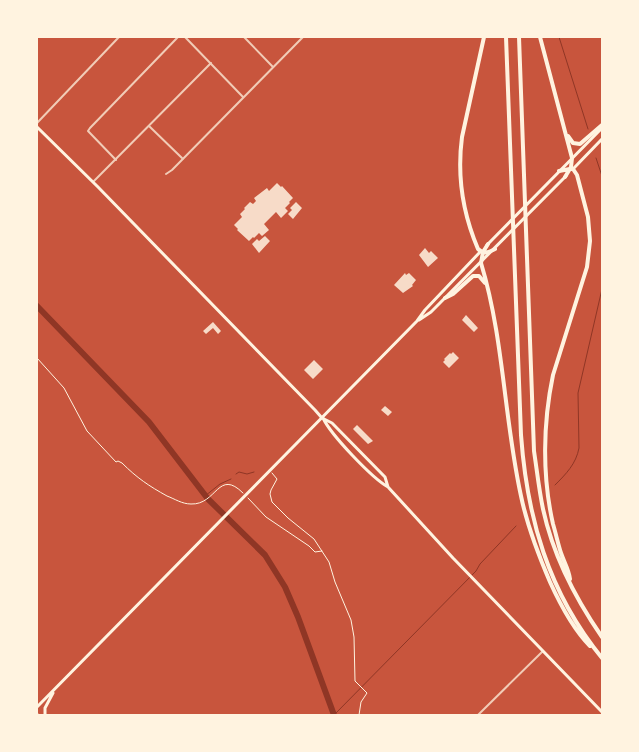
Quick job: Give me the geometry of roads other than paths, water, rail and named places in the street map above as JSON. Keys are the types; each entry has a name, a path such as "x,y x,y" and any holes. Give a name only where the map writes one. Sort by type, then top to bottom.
{"highway":[{"path":"482,252 475,242 463,198 460,163 462,137 484,37"},
{"path":"506,37 523,465 531,513 541,547 554,580 576,622 602,658"},
{"path":"519,37 534,451 543,510 558,556 570,584 602,637"},
{"path":"540,37 572,158 571,169 565,178"},
{"path":"566,131 571,141 578,145 583,143 602,125"},
{"path":"570,584 568,572 550,510 546,475 546,443 547,413 553,375 560,348 581,288 589,254 590,241 588,217 579,180 571,169"},
{"path":"559,171 571,169"},
{"path":"488,244 482,252 481,263 497,332 516,470 521,498 530,532 543,567 564,609 584,640 598,653"},
{"path":"482,252 488,252 495,249"},
{"path":"445,298 453,294 473,276 481,278 487,287"}],"main road":[{"path":"37,127 93,182 322,418 327,428 380,482 388,487 465,570 602,712"},
{"path":"488,244 602,128"},
{"path":"571,169 602,138"},
{"path":"417,321 432,312 565,178"},
{"path":"37,707 417,321 425,310 482,252"},
{"path":"322,418 332,423 385,477 388,487"},
{"path":"45,715 46,705 56,688"}],"street":[{"path":"37,123 119,37"},
{"path":"116,160 88,131 178,37"},
{"path":"185,37 243,97"},
{"path":"244,37 273,67"},
{"path":"166,174 172,170 303,37"},
{"path":"93,182 211,63"},
{"path":"149,126 183,158"},
{"path":"478,715 543,651"}],"waterway":[{"path":"559,37 588,129"},
{"path":"596,158 602,176"},
{"path":"555,485 567,473 578,454 578,393 602,289"},
{"path":"37,306 149,422 208,499 265,555 285,587 298,617 334,715"},
{"path":"236,474 239,472 247,474 254,472"},
{"path":"205,496 220,484 231,479"},
{"path":"335,714 476,571 480,564 516,526"}]}
